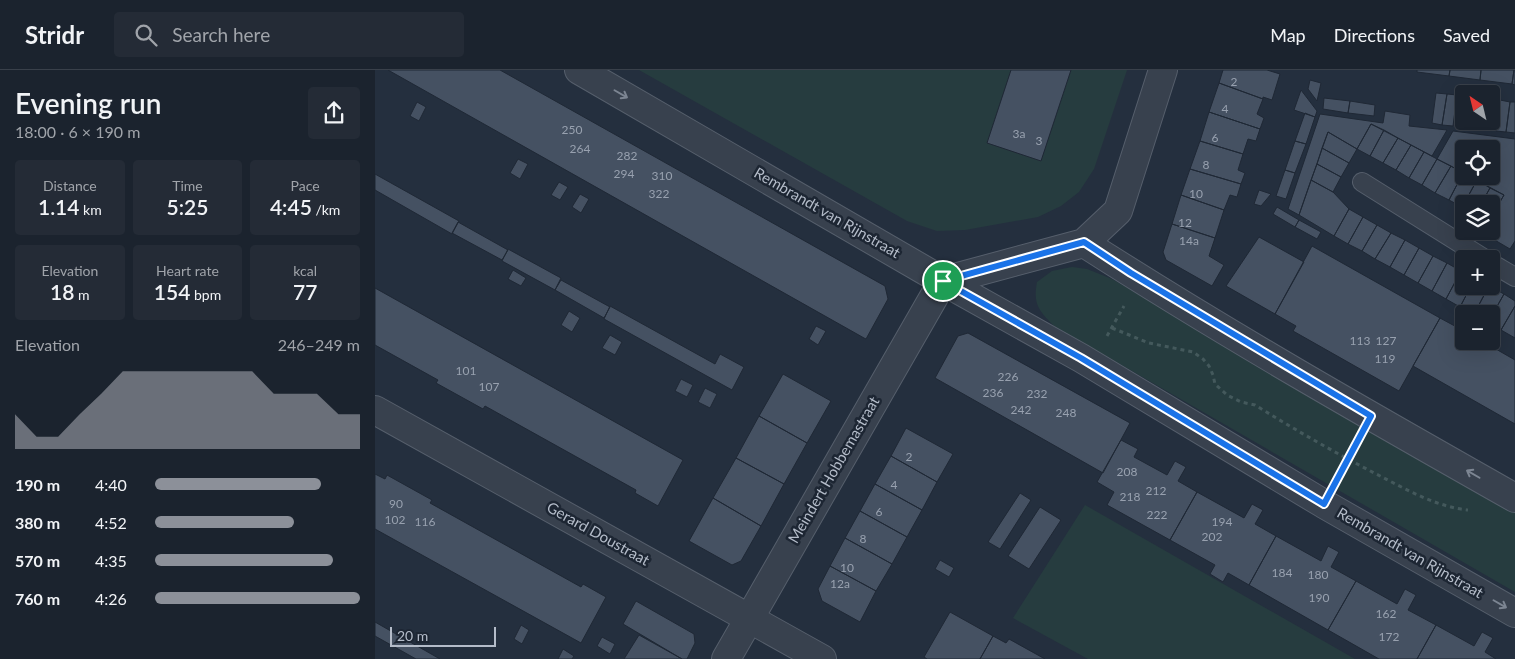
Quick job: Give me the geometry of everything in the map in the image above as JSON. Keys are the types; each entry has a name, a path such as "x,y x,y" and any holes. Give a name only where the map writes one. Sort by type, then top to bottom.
{"street":[{"name":"Rembrandt van Rijnstraat","path":"579,70 943,281 1091,364 1324,504 1515,613"},
{"path":"943,281 1084,242 1119,211 1163,70"},
{"path":"1084,242 1140,278 1371,416 1515,498"},
{"name":"Meindert Hobbemastraat","path":"726,659 943,281"},
{"name":"Gerard Doustraat","path":"375,410 821,659"}],"lane":[{"path":"1362,182 1471,250"},
{"path":"1500,267 1514,274"}],"path":[{"path":"1091,364 1140,278"},
{"path":"1112,328 1149,343 1193,352 1209,366 1215,384 1227,395 1255,406 1348,460 1407,490 1453,508 1476,511"},
{"path":"1324,504 1371,416"}],"green space":[{"path":"639,70 1011,70 987,143 1041,161 1071,70 1127,70 1094,169 1079,192 1061,206 1038,217 965,230 937,231 907,221"},
{"path":"1072,267 1087,269 1112,279 1515,510 1515,592 1054,326 1041,311 1036,301 1037,282 1052,271"},
{"path":"1085,505 1355,659 1088,659 1013,618"}],"building":[{"path":"388,70 500,70 885,286 888,299 866,339"},
{"path":"1011,70 1071,70 1041,161 987,143"},
{"path":"1223,70 1267,70 1280,74 1272,100 1263,97 1263,99 1219,83"},
{"path":"1417,70 1450,70 1449,76 1417,72"},
{"path":"1450,70 1481,70 1480,80 1449,76"},
{"path":"1481,70 1514,70 1512,84 1480,80"},
{"path":"1515,70 1515,85 1512,84"},
{"path":"1310,80 1321,83 1317,101 1308,89"},
{"path":"1219,83 1263,99 1257,114 1264,118 1260,129 1209,112"},
{"path":"1301,90 1317,111 1315,117 1294,110"},
{"path":"1436,93 1447,94 1442,125 1432,123"},
{"path":"1447,94 1455,95 1453,126 1442,125"},
{"path":"1324,98 1350,101 1348,113 1323,109"},
{"path":"1500,100 1510,102 1506,132 1496,131 1500,130"},
{"path":"1350,101 1375,105 1374,116 1348,113"},
{"path":"417,102 426,107 419,121 410,116"},
{"path":"1510,102 1515,102 1515,133 1506,132"},
{"path":"1385,111 1410,115 1409,126 1447,130 1432,156 1371,124 1357,149 1328,132 1299,215 1288,209 1320,114 1383,123"},
{"path":"1209,112 1260,129 1256,141 1248,139 1243,154 1200,141"},
{"path":"1305,113 1315,117 1306,144 1295,141"},
{"path":"1371,124 1384,130 1370,156 1357,149"},
{"path":"1384,130 1398,138 1383,163 1370,156"},
{"path":"1453,131 1515,139 1515,241 1510,249 1495,240 1500,240 1500,202 1504,195 1486,185 1500,185 1500,140 1455,140 1455,168 1437,159"},
{"path":"1328,132 1357,149 1349,163 1322,148"},
{"path":"1398,138 1411,145 1396,170 1383,163"},
{"path":"1200,141 1243,154 1238,170 1245,173 1241,184 1190,169"},
{"path":"1295,141 1306,144 1295,173 1285,170"},
{"path":"1411,145 1424,152 1409,178 1396,170"},
{"path":"1322,148 1349,163 1341,177 1317,164"},
{"path":"1424,152 1437,159 1422,185 1409,178"},
{"path":"518,159 528,164 520,179 510,173"},
{"path":"1437,159 1451,166 1435,193 1422,185"},
{"path":"1317,164 1341,177 1333,192 1311,180"},
{"path":"1451,166 1455,168 1455,185 1457,185 1449,200 1435,193"},
{"path":"1190,169 1241,184 1237,197 1230,195 1224,210 1181,195"},
{"path":"1285,170 1295,173 1286,199 1276,196"},
{"path":"375,174 459,221 452,234 375,190"},
{"path":"1311,180 1333,192 1349,209 1334,236 1299,215"},
{"path":"559,182 568,187 560,200 551,195"},
{"path":"1457,185 1474,185 1469,195 1455,195 1455,203 1449,200"},
{"path":"1474,185 1485,185 1490,188 1486,195 1469,195"},
{"path":"1490,188 1504,195 1500,202 1500,195 1486,195"},
{"path":"1259,190 1271,194 1261,206 1254,204"},
{"path":"580,194 589,199 581,213 572,207"},
{"path":"1181,195 1224,210 1215,238 1172,224"},
{"path":"1277,207 1299,220 1295,227 1273,214"},
{"path":"1349,209 1363,217 1348,244 1334,236"},
{"path":"1363,217 1377,225 1362,251 1348,244"},
{"path":"1299,220 1321,232 1317,239 1295,227"},
{"path":"458,222 508,250 502,260 452,233"},
{"path":"1172,224 1215,238 1209,256 1224,265 1212,286 1166,260 1163,252"},
{"path":"1377,225 1391,233 1375,259 1362,251"},
{"path":"1391,233 1405,240 1390,267 1375,259"},
{"path":"1259,237 1304,262 1275,314 1226,286"},
{"path":"1405,240 1419,248 1404,275 1390,267"},
{"path":"1312,246 1440,318 1399,391 1293,331 1296,326 1275,314"},
{"path":"1419,248 1433,256 1418,283 1404,275"},
{"path":"508,249 561,278 555,290 502,261"},
{"path":"1433,256 1447,263 1432,291 1418,283"},
{"path":"1447,263 1455,268 1455,282 1446,299 1432,291"},
{"path":"513,270 526,278 521,286 508,279"},
{"path":"561,280 610,307 604,318 555,290"},
{"path":"1455,282 1455,295 1466,295 1461,305 1456,305 1446,299"},
{"path":"375,288 683,460 658,506 635,493 636,490 485,406 483,409 436,383 438,380 375,345"},
{"path":"1500,292 1504,294 1498,305 1479,305 1484,295 1500,295"},
{"path":"1504,294 1515,301 1515,306 1501,330 1500,305 1498,305"},
{"path":"1466,295 1484,295 1479,305 1461,305"},
{"path":"610,306 715,364 720,354 744,367 732,390 604,319"},
{"path":"1515,306 1515,338 1501,330"},
{"path":"569,311 580,318 572,332 561,325"},
{"path":"1440,318 1455,326 1455,350 1498,350 1515,360 1515,424 1413,366"},
{"path":"816,326 826,331 818,345 809,339"},
{"path":"968,333 1130,423 1103,473 935,378 958,336"},
{"path":"610,335 622,342 615,355 602,348"},
{"path":"783,374 831,401 807,443 759,416"},
{"path":"681,379 693,385 687,397 675,391"},
{"path":"705,388 717,394 710,408 698,402"},
{"path":"759,416 807,443 784,484 736,458"},
{"path":"906,428 953,454 937,482 891,456"},
{"path":"1121,440 1138,449 1134,457 1167,475 1175,461 1186,467 1178,481 1197,492 1170,540 1107,505 1114,492 1097,482"},
{"path":"891,456 937,482 922,510 875,484"},
{"path":"736,458 784,484 761,526 713,498"},
{"path":"375,474 385,479 387,475 432,500 430,503 581,587 583,584 606,597 581,643 375,529"},
{"path":"875,484 922,510 907,537 860,511"},
{"path":"1197,492 1244,518 1252,504 1263,510 1255,524 1276,536 1249,585 1228,573 1223,582 1210,574 1215,565 1170,540"},
{"path":"1020,493 1031,500 1000,549 988,542"},
{"path":"713,498 761,526 741,561 732,565 689,541"},
{"path":"1040,507 1061,520 1029,569 1008,556"},
{"path":"860,511 907,537 892,564 845,538"},
{"path":"1276,536 1321,561 1328,546 1339,552 1331,567 1356,581 1328,630 1249,585"},
{"path":"845,538 892,564 876,591 830,566"},
{"path":"940,560 954,568 949,577 935,569"},
{"path":"830,566 876,591 860,622 822,601 818,589"},
{"path":"1356,581 1397,604 1405,589 1416,595 1408,610 1436,625 1417,659 1379,659 1328,630"},
{"path":"636,601 694,634 695,643 687,659 682,659 623,624"},
{"path":"950,612 993,636 980,659 927,659 924,657"},
{"path":"375,622 440,659 416,659 375,636"},
{"path":"521,625 529,630 522,644 514,639"},
{"path":"1436,625 1474,646 1482,632 1493,638 1485,652 1496,659 1417,659"},
{"path":"639,635 682,659 624,659"},
{"path":"993,636 1006,643 1009,639 1045,659 980,659"},
{"path":"602,637 615,644 610,654 597,646"},
{"path":"563,649 574,656 572,659 558,659"}],"route":[{"path":"1084,242 1131,273 1371,416 1324,504 1081,358 943,281 1084,242"}]}
